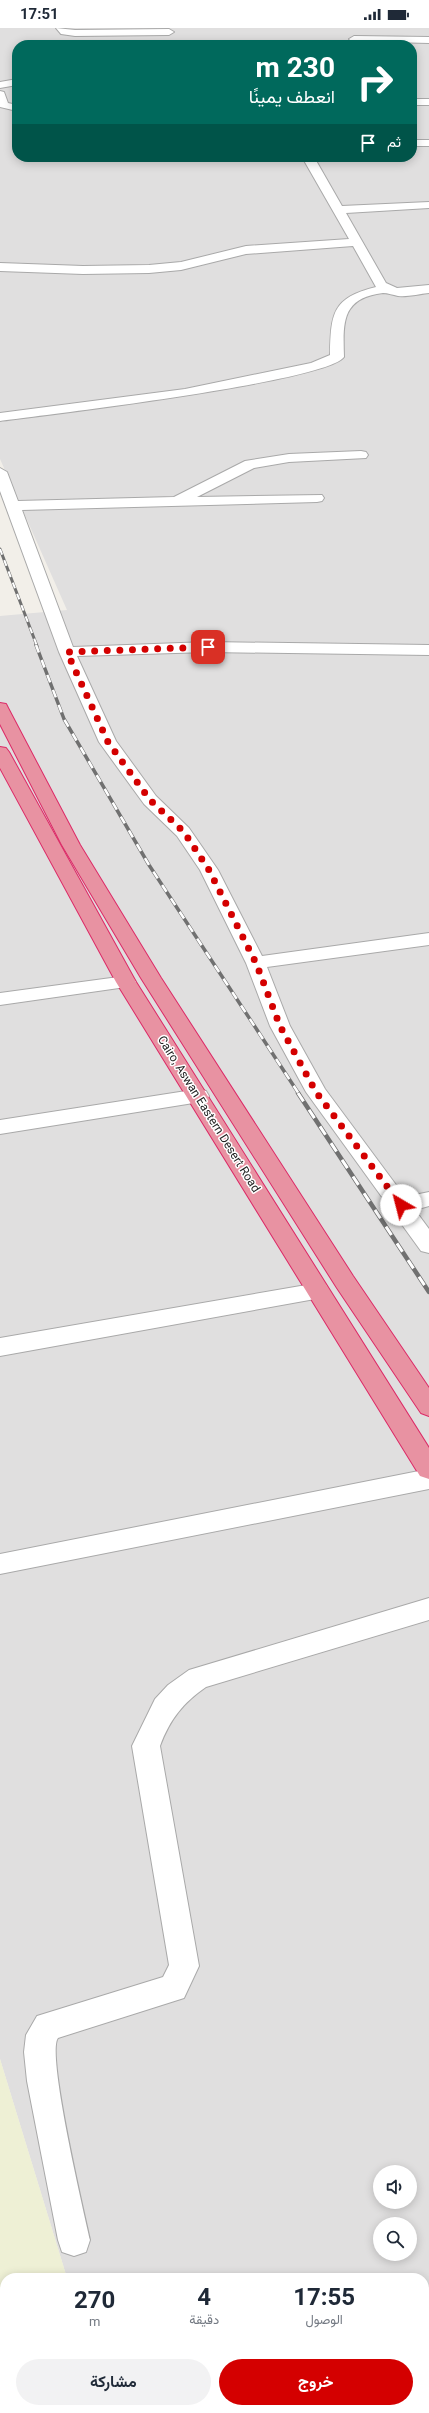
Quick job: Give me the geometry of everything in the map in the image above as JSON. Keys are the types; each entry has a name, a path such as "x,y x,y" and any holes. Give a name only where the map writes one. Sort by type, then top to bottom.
{"highway":[{"name":"Cairo, Aswan Eastern Desert Road","path":"0,708 72,845 151,978 341,1276 429,1407"},
{"name":"Cairo, Aswan Eastern Desert Road","path":"1,756 126,982 199,1096 429,1469"}],"street":[{"path":"61,28 64,32 75,33 169,30 171,40"},
{"path":"352,28 355,40"},
{"path":"417,40 429,40"},
{"path":"0,85 12,83"},
{"path":"0,94 4,105 12,107"},
{"path":"417,102 429,102"},
{"path":"417,143 429,143"},
{"path":"311,162 385,290"},
{"path":"340,210 429,205"},
{"path":"0,267 83,270 181,266 246,250 358,242"},
{"path":"0,417 185,393 315,366 337,357 337,317 349,301 360,295 385,290 402,292 429,289"},
{"path":"176,503 250,464 289,458 361,455"},
{"path":"0,472 67,652 108,742 150,800 184,832 209,870 256,963 280,1026 316,1092 401,1205 429,1245"},
{"path":"12,506 176,503 317,498"},
{"path":"67,652 208,647 429,650"},
{"path":"256,963 429,940"},
{"path":"0,999 126,982"},
{"path":"0,1127 199,1096"},
{"path":"401,1205 429,1199"},
{"path":"0,1347 318,1291"},
{"path":"0,1564 429,1479"},
{"path":"74,2240 42,2081 39,2052 41,2035 48,2026 173,1988 184,1966 146,1746 158,1713 175,1694 198,1678 429,1609"}],"shaded area":[{"path":"0,28 429,28 429,2273 65,2273 0,2059 0,616 67,610 0,459"}],"green space":[{"path":"0,2059 65,2273 0,2273"}],"railway":[{"path":"0,549 37,646"},
{"path":"36,645 64,719 149,865 299,1094"},
{"path":"298,1093 429,1292"}],"route":[{"path":"208,647 67,652 108,742 150,800 184,832 209,870 256,963 280,1026 316,1092 401,1205"}]}
